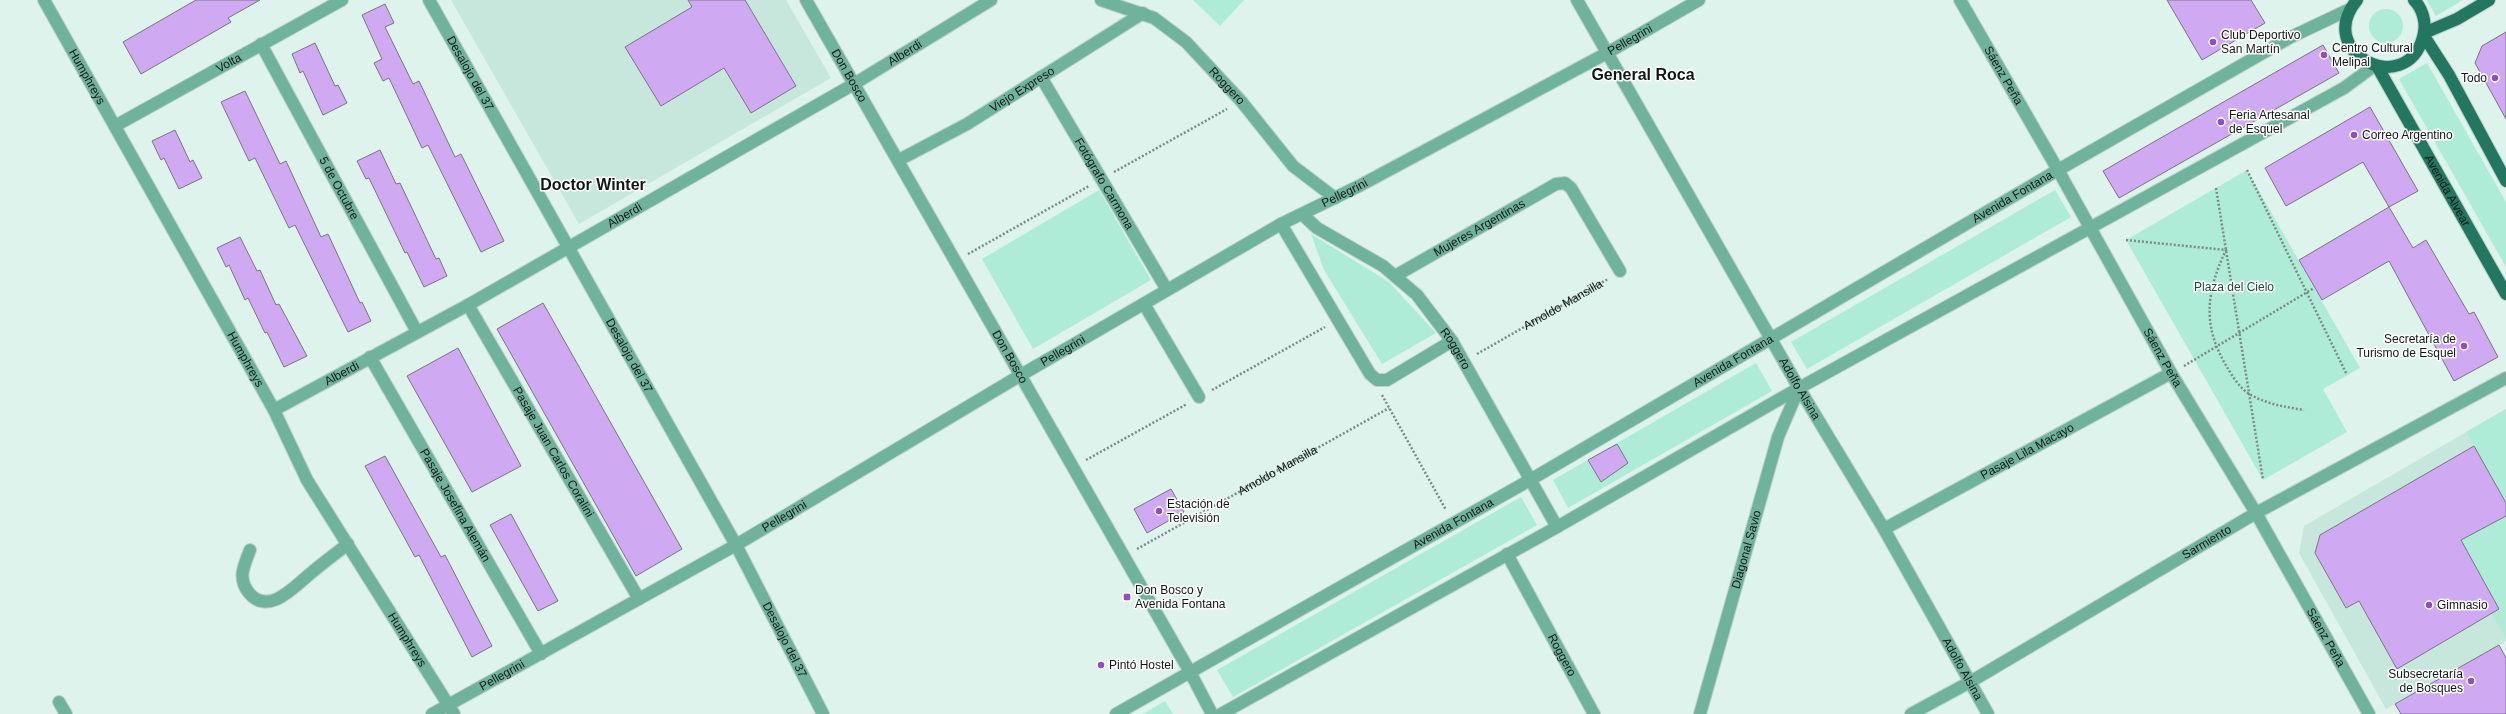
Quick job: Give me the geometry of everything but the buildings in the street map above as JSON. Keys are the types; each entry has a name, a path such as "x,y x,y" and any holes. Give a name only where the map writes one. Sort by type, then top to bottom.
{"main road":[{"path":"2414,0 2422,12 2424,35 2449,75 2506,181"},
{"path":"2352,4 2346,27 2350,46 2363,61 2375,66 2392,67 2410,59 2417,52 2424,35 2457,19 2489,0"},
{"name":"Avenida Alvear","path":"2375,66 2506,294"}],"street":[{"name":"Humphreys","path":"44,0 274,410 307,480 452,709"},
{"name":"Volta","path":"115,126 342,0"},
{"name":"Desalojo del 37","path":"429,0 736,545 823,714"},
{"name":"Don Bosco","path":"806,0 899,160 1190,672 1212,714"},
{"name":"Alberdi","path":"274,410 468,305 854,84 991,0"},
{"name":"Roggero","path":"1101,0 1143,13 1164,24 1186,42 1241,101 1293,166 1335,198"},
{"name":"Adolfo Alsina","path":"1577,0 1799,388 1884,529 1988,714"},
{"name":"Pellegrini","path":"432,714 452,709 541,654 736,545 1021,375 1281,224 1303,215 1607,53 1699,0"},
{"name":"Sáenz Peña","path":"1960,0 2058,170 2171,373 2256,513 2368,714"},
{"name":"Avenida Fontana","path":"1116,714 1530,480 2058,170 2290,37 2352,4"},
{"name":"Viejo Expreso","path":"899,160 966,124 1143,13"},
{"name":"5 de Octubre","path":"261,44 417,332"},
{"path":"1221,714 1557,527 1799,388 2344,88 2375,66"},
{"name":"Fotógrafo Carmona","path":"1041,77 1167,290"},
{"name":"Mujeres Argentinas","path":"1395,276 1556,184 1565,183 1572,188 1620,271"},
{"name":"Roggero","path":"1303,215 1317,228 1383,266 1417,295 1452,341 1557,527"},
{"path":"1281,224 1374,377 1387,380 1452,341"},
{"path":"1144,304 1199,397"},
{"name":"Pasaje Juan Carlos Coralini","path":"468,305 639,599"},
{"name":"Pasaje Josefina Alemán","path":"370,357 541,654"},
{"name":"Pasaje Lila Macayo","path":"1884,529 2171,373"},
{"name":"Sarmiento","path":"1910,714 1970,682 2256,513 2506,378"},
{"name":"Diagonal Savio","path":"1700,714 1778,437 1799,388"},
{"path":"250,550 241,573 243,586 252,596 262,601 276,600 292,591 348,544"},
{"name":"Roggero","path":"1507,554 1594,714"},
{"path":"59,702 66,714"}],"path":[{"path":"2247,170 2347,375"},
{"path":"2216,188 2263,480"},
{"path":"2126,240 2226,250"},
{"path":"2226,250 2213,277 2209,308 2215,347 2232,375 2249,394 2276,406 2304,410"},
{"name":"Arnoldo Mansilla","path":"1463,361 1620,271"},
{"path":"2171,373 2314,288"},
{"path":"1374,377 1389,408 1453,523"},
{"name":"Arnoldo Mansilla","path":"1124,556 1389,408"}],"shaded area":[{"path":"451,0 786,0 831,78 579,224"},
{"path":"2506,409 2506,641 2386,709 2299,553 2304,526"}],"green space":[{"path":"1193,0 1244,0 1220,26"},
{"path":"2427,0 2463,0 2436,16"},
{"path":"2383,9 2389,9 2393,10 2400,16 2403,26 2402,33 2396,40 2389,43 2383,43 2379,42 2372,36 2369,29 2369,23 2370,19 2376,12"},
{"path":"2427,63 2506,202 2506,267 2399,79"},
{"name":"Plaza del Cielo","path":"2247,170 2360,368 2323,389 2347,432 2263,480 2126,240"},
{"path":"1099,190 1151,280 1033,349 982,259"},
{"path":"2055,190 2071,217 1807,369 1791,342"},
{"path":"1311,234 1389,282 1436,333 1382,364 1324,270"},
{"path":"1756,363 1772,391 1568,508 1553,480"},
{"path":"2506,409 2506,503 2466,432"},
{"path":"1521,497 1537,525 1233,697 1217,670"},
{"path":"2506,514 2506,638 2491,613 2499,608 2461,540"},
{"path":"1165,701 1173,714 1143,714"}],"place":[{"name":"Club Deportivo San Martín","path":"2213,42"},
{"name":"Centro Cultural Melipal","path":"2324,55"},
{"name":"Todo","path":"2495,78"},
{"name":"Feria Artesanal de Esquel","path":"2221,122"},
{"name":"Correo Argentino","path":"2354,135"},
{"name":"Secretaría de Turismo de Esquel","path":"2464,346"},
{"name":"Estación de Televisión","path":"1159,511"},
{"name":"Don Bosco y Avenida Fontana","path":"1127,597"},
{"name":"Gimnasio","path":"2429,605"},
{"name":"Pintó Hostel","path":"1101,665"},
{"name":"Subsecretaría de Bosques","path":"2471,681"}],"district":[{"name":"General Roca","path":"1643,74"},
{"name":"Doctor Winter","path":"593,184"}]}
